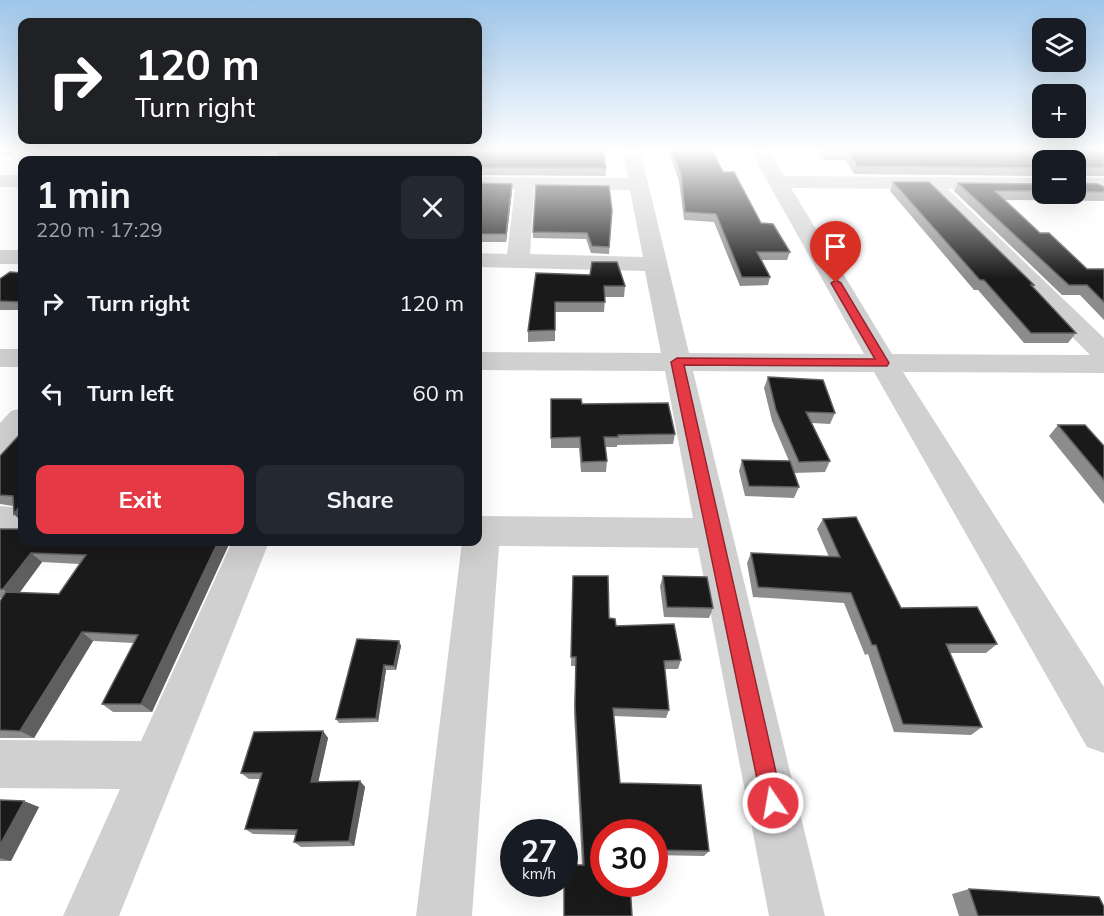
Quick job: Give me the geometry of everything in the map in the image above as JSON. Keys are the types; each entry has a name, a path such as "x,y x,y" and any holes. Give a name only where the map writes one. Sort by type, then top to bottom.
{"street":[{"path":"518,260 524,193"},
{"path":"640,193 797,916"},
{"path":"783,193 1104,730"},
{"path":"941,193 1104,353"},
{"path":"0,257 18,257"},
{"path":"482,260 657,264"},
{"path":"0,358 18,358"},
{"path":"482,361 1104,364"},
{"path":"0,444 18,424"},
{"path":"0,522 18,522"},
{"path":"482,531 714,533"},
{"path":"90,916 248,546"},
{"path":"444,916 479,546"},
{"path":"0,764 154,765"}],"building":[{"path":"482,193 511,193 506,234 482,234"},
{"path":"536,193 610,193 612,210 609,247 592,246 587,233 533,232"},
{"path":"683,193 745,193 761,223 773,224 790,252 757,252 770,277 742,277 716,214 685,212"},
{"path":"903,193 940,193 1034,285 1031,285 1076,333 1031,333 984,280 980,280"},
{"path":"969,193 997,193 1040,233 1049,233 1087,269 1104,269 1104,302 1087,285 1069,285"},
{"path":"592,262 617,262 625,286 604,286 605,302 555,302 555,330 528,331 536,273 590,275"},
{"path":"10,272 18,273 18,302 0,301 0,279"},
{"path":"768,377 823,380 835,413 806,412 830,461 799,462 776,410"},
{"path":"551,399 581,399 582,404 668,403 675,434 604,437 607,461 582,462 580,437 551,438"},
{"path":"1058,425 1085,425 1104,446 1104,480"},
{"path":"18,436 18,508 14,514 13,496 0,495 0,456"},
{"path":"742,460 790,461 799,487 749,486"},
{"path":"856,517 901,608 977,607 997,644 946,644 982,727 903,724 876,645 872,645 851,593 758,587 751,553 840,557 823,519"},
{"path":"0,529 18,529 18,546 216,546 141,704 102,704 138,635 82,632 20,731 0,730 0,601 6,592 59,594 86,555 31,553 3,589 0,589"},
{"path":"573,576 608,576 609,618 615,619 616,626 674,624 681,660 664,661 669,710 613,708 620,783 701,785 709,851 668,850 668,819 590,819 590,897 631,897 632,916 564,916 564,897 578,897 578,865 584,865 575,705 576,657 571,657"},
{"path":"663,576 707,577 713,608 667,607"},
{"path":"357,639 399,641 394,666 384,665 376,718 336,719"},
{"path":"323,731 311,782 360,781 349,841 294,842 297,830 245,829 262,773 241,773 254,732"},
{"path":"0,800 24,801 0,845"},
{"path":"969,889 1099,897 1104,907 1104,916 978,916"}],"route":[{"path":"773,803 677,362 883,363 836,283"}]}
